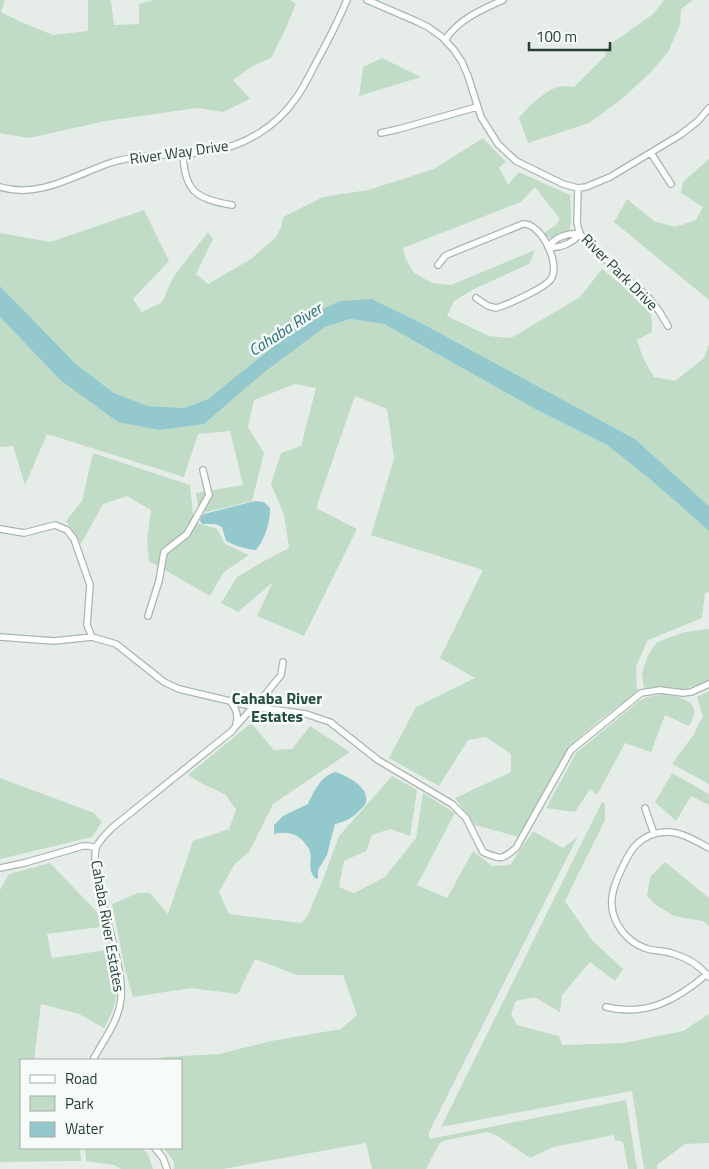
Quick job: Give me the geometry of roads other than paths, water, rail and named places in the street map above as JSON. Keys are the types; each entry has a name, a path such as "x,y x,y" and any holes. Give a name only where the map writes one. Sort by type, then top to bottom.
{"street":[{"name":"River Way Drive","path":"0,187 21,190 38,189 113,162 149,156 225,149 255,136 275,122 291,105 304,86 348,0"},
{"path":"367,0 423,24 445,40 462,62 481,117 492,136 509,156 523,165 563,184 578,188 598,183 680,135 691,127 709,108"},
{"path":"445,40 466,19 503,0"},
{"path":"381,133 477,107"},
{"path":"183,153 187,182 195,191 208,200 232,205"},
{"path":"651,153 671,184"},
{"name":"River Park Drive","path":"578,188 576,223 580,234 591,247 647,296 668,326"},
{"path":"438,265 449,254 523,224 530,225 535,229 541,235 552,258 554,269 551,279 532,291 496,308 488,306 476,298"},
{"path":"548,247 552,242 569,233 580,234"},
{"path":"148,616 159,581 164,552 187,534 209,495 203,470"},
{"path":"0,529 24,532 55,525 67,530 74,539 90,585 87,625 92,637"},
{"path":"0,637 54,641 92,637 116,644 164,682 179,689 254,707 306,714 330,722 378,760 452,804 466,818 483,852 498,858 506,856 516,848 572,750 641,693 660,690 686,693 709,684"},
{"name":"Cahaba River Estates","path":"94,1059 114,1025 120,1005 122,989 97,876 95,859 98,843 113,827 232,731 281,675 283,662"},
{"path":"230,701 237,712 236,726"},
{"path":"645,808 654,834"},
{"path":"606,1007 620,1011 651,1007 679,996 708,975 682,957 668,952 649,949 637,944 625,935 615,920 612,893 615,882 632,850 641,841 654,834 676,833 709,848"},
{"path":"0,868 84,846 96,848"},
{"path":"156,1149 163,1158 167,1169"}],"water":[{"path":"0,286 76,364 114,393 148,406 184,408 208,399 316,312 340,301 372,299 425,325 635,439 709,506 709,531 651,480 607,445 535,409 384,324 350,319 325,327 262,374 204,424 159,430 118,422 60,380 0,317"},
{"path":"255,501 264,502 270,508 266,530 256,550 226,541 222,527 215,524 202,524 200,521 204,514"},
{"path":"336,772 351,779 361,787 366,796 366,802 363,808 351,818 335,824 327,855 318,870 318,878 316,879 310,867 309,848 298,837 282,833 274,834 274,825 283,816 308,804 322,780 331,773"}],"district":[{"name":"Cahaba River Estates","path":"277,707"}],"water label":[{"name":"Cahaba River","path":"285,329"}]}
